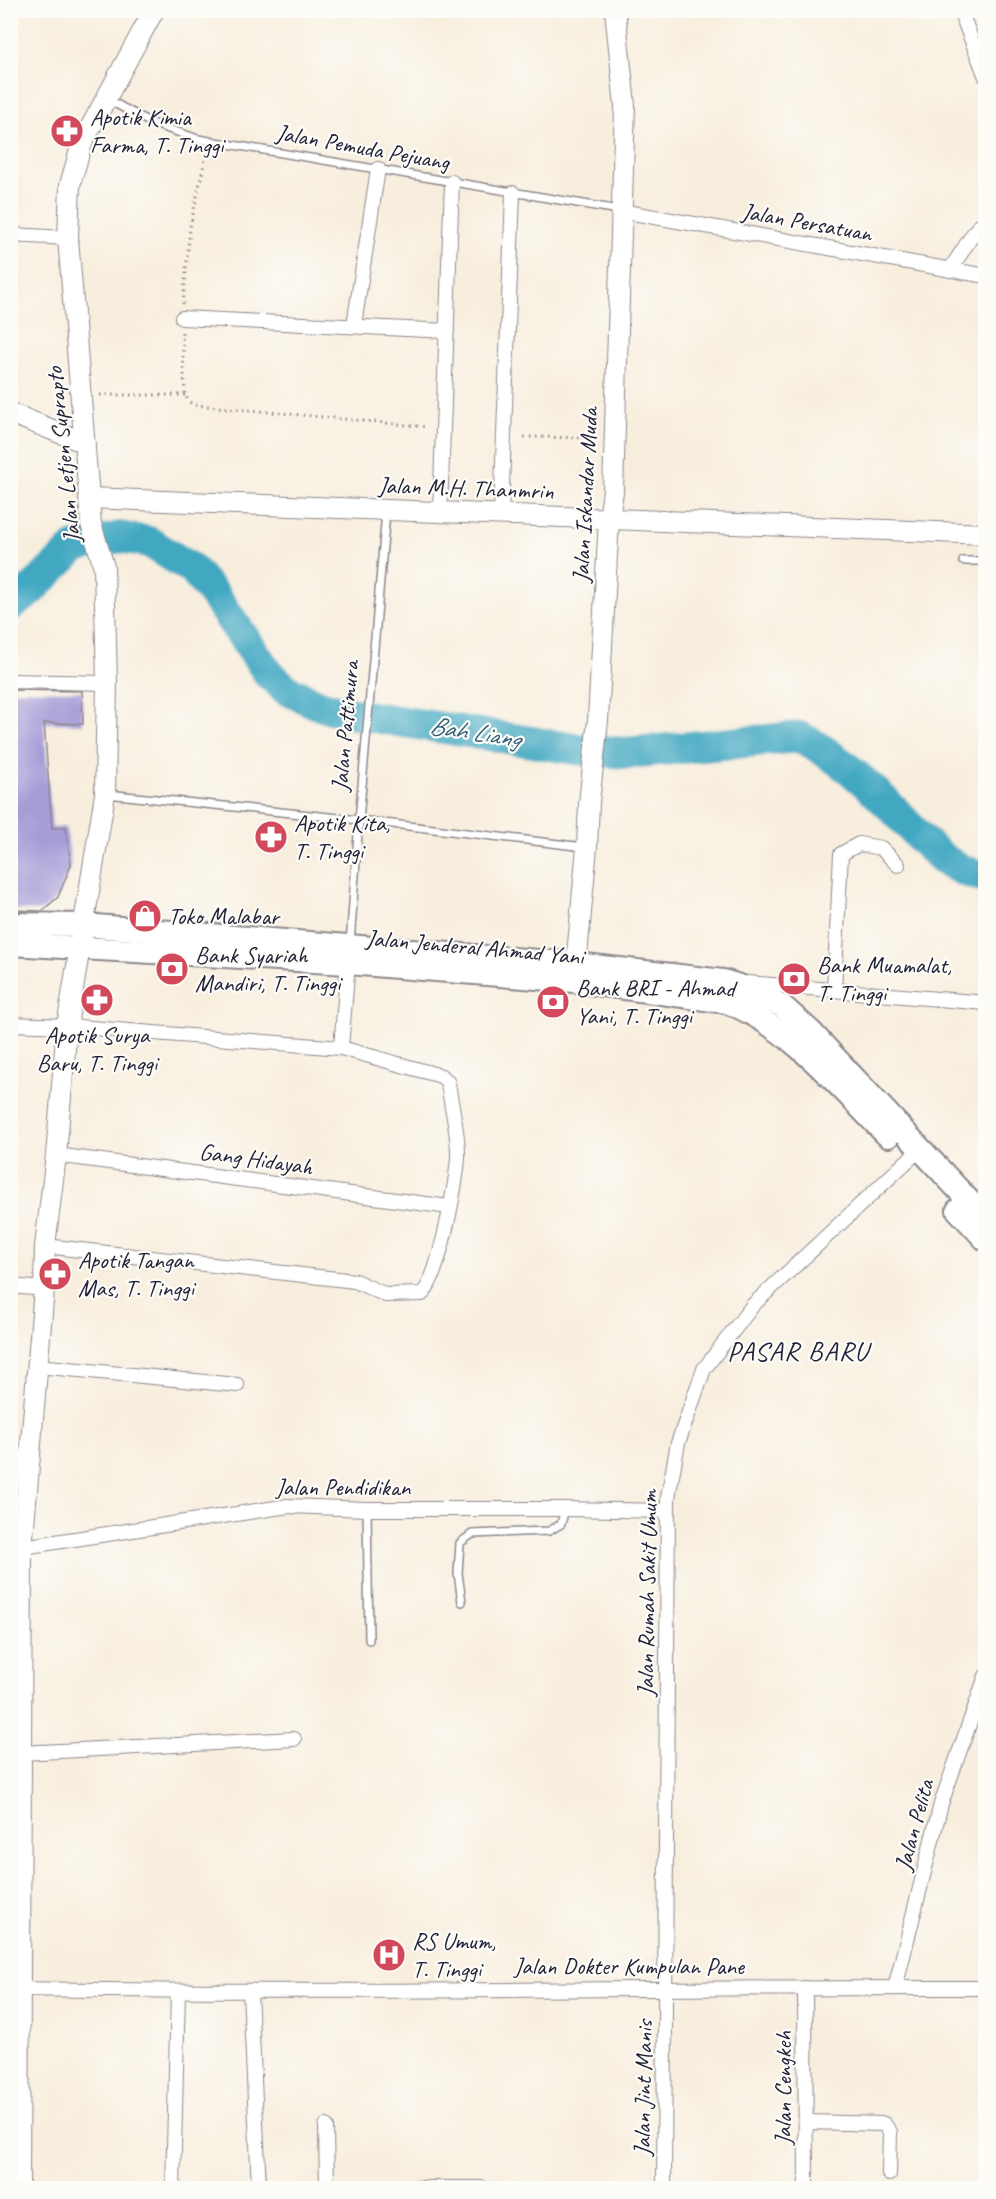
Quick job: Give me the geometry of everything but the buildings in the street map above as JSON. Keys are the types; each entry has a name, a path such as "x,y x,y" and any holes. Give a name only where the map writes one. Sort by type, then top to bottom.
{"main road":[{"name":"Jalan Letjen Suprapto","path":"16,2182 15,2044 20,1989 16,1549 37,1366 44,1289 45,1246 56,1155 67,1026 105,794 107,683 104,567 91,524 68,238 69,184 82,143 154,10"},
{"name":"Jalan Iskandar Muda","path":"575,972 598,720 615,439 625,106 615,10"},
{"path":"10,413 85,443"},
{"name":"Jalan M.H. Thanmrin","path":"89,498 986,534"},
{"name":"Jalan Jenderal Ahmad Yani","path":"10,924 83,925 349,955 723,981 752,990 782,1006 811,1032 986,1240"},
{"name":"Jalan Jenderal Ahmad Yani","path":"10,944 349,955"},
{"name":"Jalan Jenderal Ahmad Yani","path":"575,972 728,1002 747,1010 775,1027 986,1219"}],"street":[{"path":"960,10 986,77"},
{"path":"354,326 378,169"},
{"path":"440,512 445,429 452,182"},
{"path":"501,514 513,193"},
{"name":"Jalan Persatuan","path":"621,211 986,276"},
{"path":"950,270 975,231 986,220"},
{"path":"10,235 68,238"},
{"path":"182,318 447,331"},
{"path":"10,681 107,683"},
{"path":"834,990 841,854 859,844 881,848 898,865"},
{"name":"Jalan Pattimura","path":"341,1048 349,955"},
{"path":"723,981 986,1003"},
{"path":"10,1024 67,1026 341,1048 441,1076 447,1081 458,1157 434,1275 422,1294 386,1295 355,1281 45,1246"},
{"name":"Jalan Rumah Sakit Umum","path":"667,1987 668,1497 678,1443 704,1369 753,1305 915,1153"},
{"name":"Gang Hidayah","path":"56,1155 449,1207"},
{"path":"10,1286 44,1289"},
{"path":"37,1366 237,1385"},
{"name":"Jalan Pendidikan","path":"16,1549 288,1506 368,1509 668,1511"},
{"name":"Jalan Pelita","path":"895,1988 941,1804 983,1690 986,1676"},
{"path":"18,1742 294,1739"},
{"name":"Jalan Dokter Kumpulan Pane","path":"20,1989 178,1992 667,1987 986,1988"},
{"name":"Jalan Jint Manis","path":"664,2188 667,1987"},
{"name":"Jalan Cengkeh","path":"805,1988 806,2188"},
{"path":"250,1991 259,2188"},
{"path":"173,2188 178,1992"},
{"path":"806,2122 884,2124 890,2132 890,2174"},
{"path":"326,2126 327,2188"},
{"path":"398,2188 482,2188"}],"lane":[{"name":"Jalan Pemuda Pejuang","path":"106,99 152,123 209,141 621,211"},
{"name":"Jalan Pattimura","path":"349,955 386,510"},
{"path":"963,561 986,561"},
{"path":"105,794 359,820 587,848"},
{"path":"368,1509 369,1640"},
{"path":"462,1602 458,1573 460,1543 472,1534 549,1531 561,1524 565,1509"}],"path":[{"path":"209,141 190,227 182,318 185,395 189,402 196,405 445,429"},
{"path":"100,395 185,395"},
{"path":"524,437 615,439"}],"waterway":[{"name":"Bah Liang","path":"10,606 27,594 75,547 120,537 149,542 192,569 214,595 269,674 287,690 322,706 353,714 575,749 626,753 799,737 836,759 862,780 935,852 958,868 986,876"}],"place":[{"name":"Apotik Kimia Farma, T. Tinggi","path":"67,131"},
{"name":"Apotik Kita, T. Tinggi","path":"271,837"},
{"name":"Toko Malabar","path":"145,916"},
{"name":"Bank Syariah Mandiri, T. Tinggi","path":"172,969"},
{"name":"Bank Muamalat, T. Tinggi","path":"794,979"},
{"name":"Apotik Surya Baru, T. Tinggi","path":"97,1000"},
{"name":"Bank BRI - Ahmad Yani, T. Tinggi","path":"553,1002"},
{"name":"Apotik Tangan Mas, T. Tinggi","path":"55,1274"},
{"name":"RS Umum, T. Tinggi","path":"389,1955"}],"district":[{"name":"PASAR BARU","path":"798,1351"}]}
